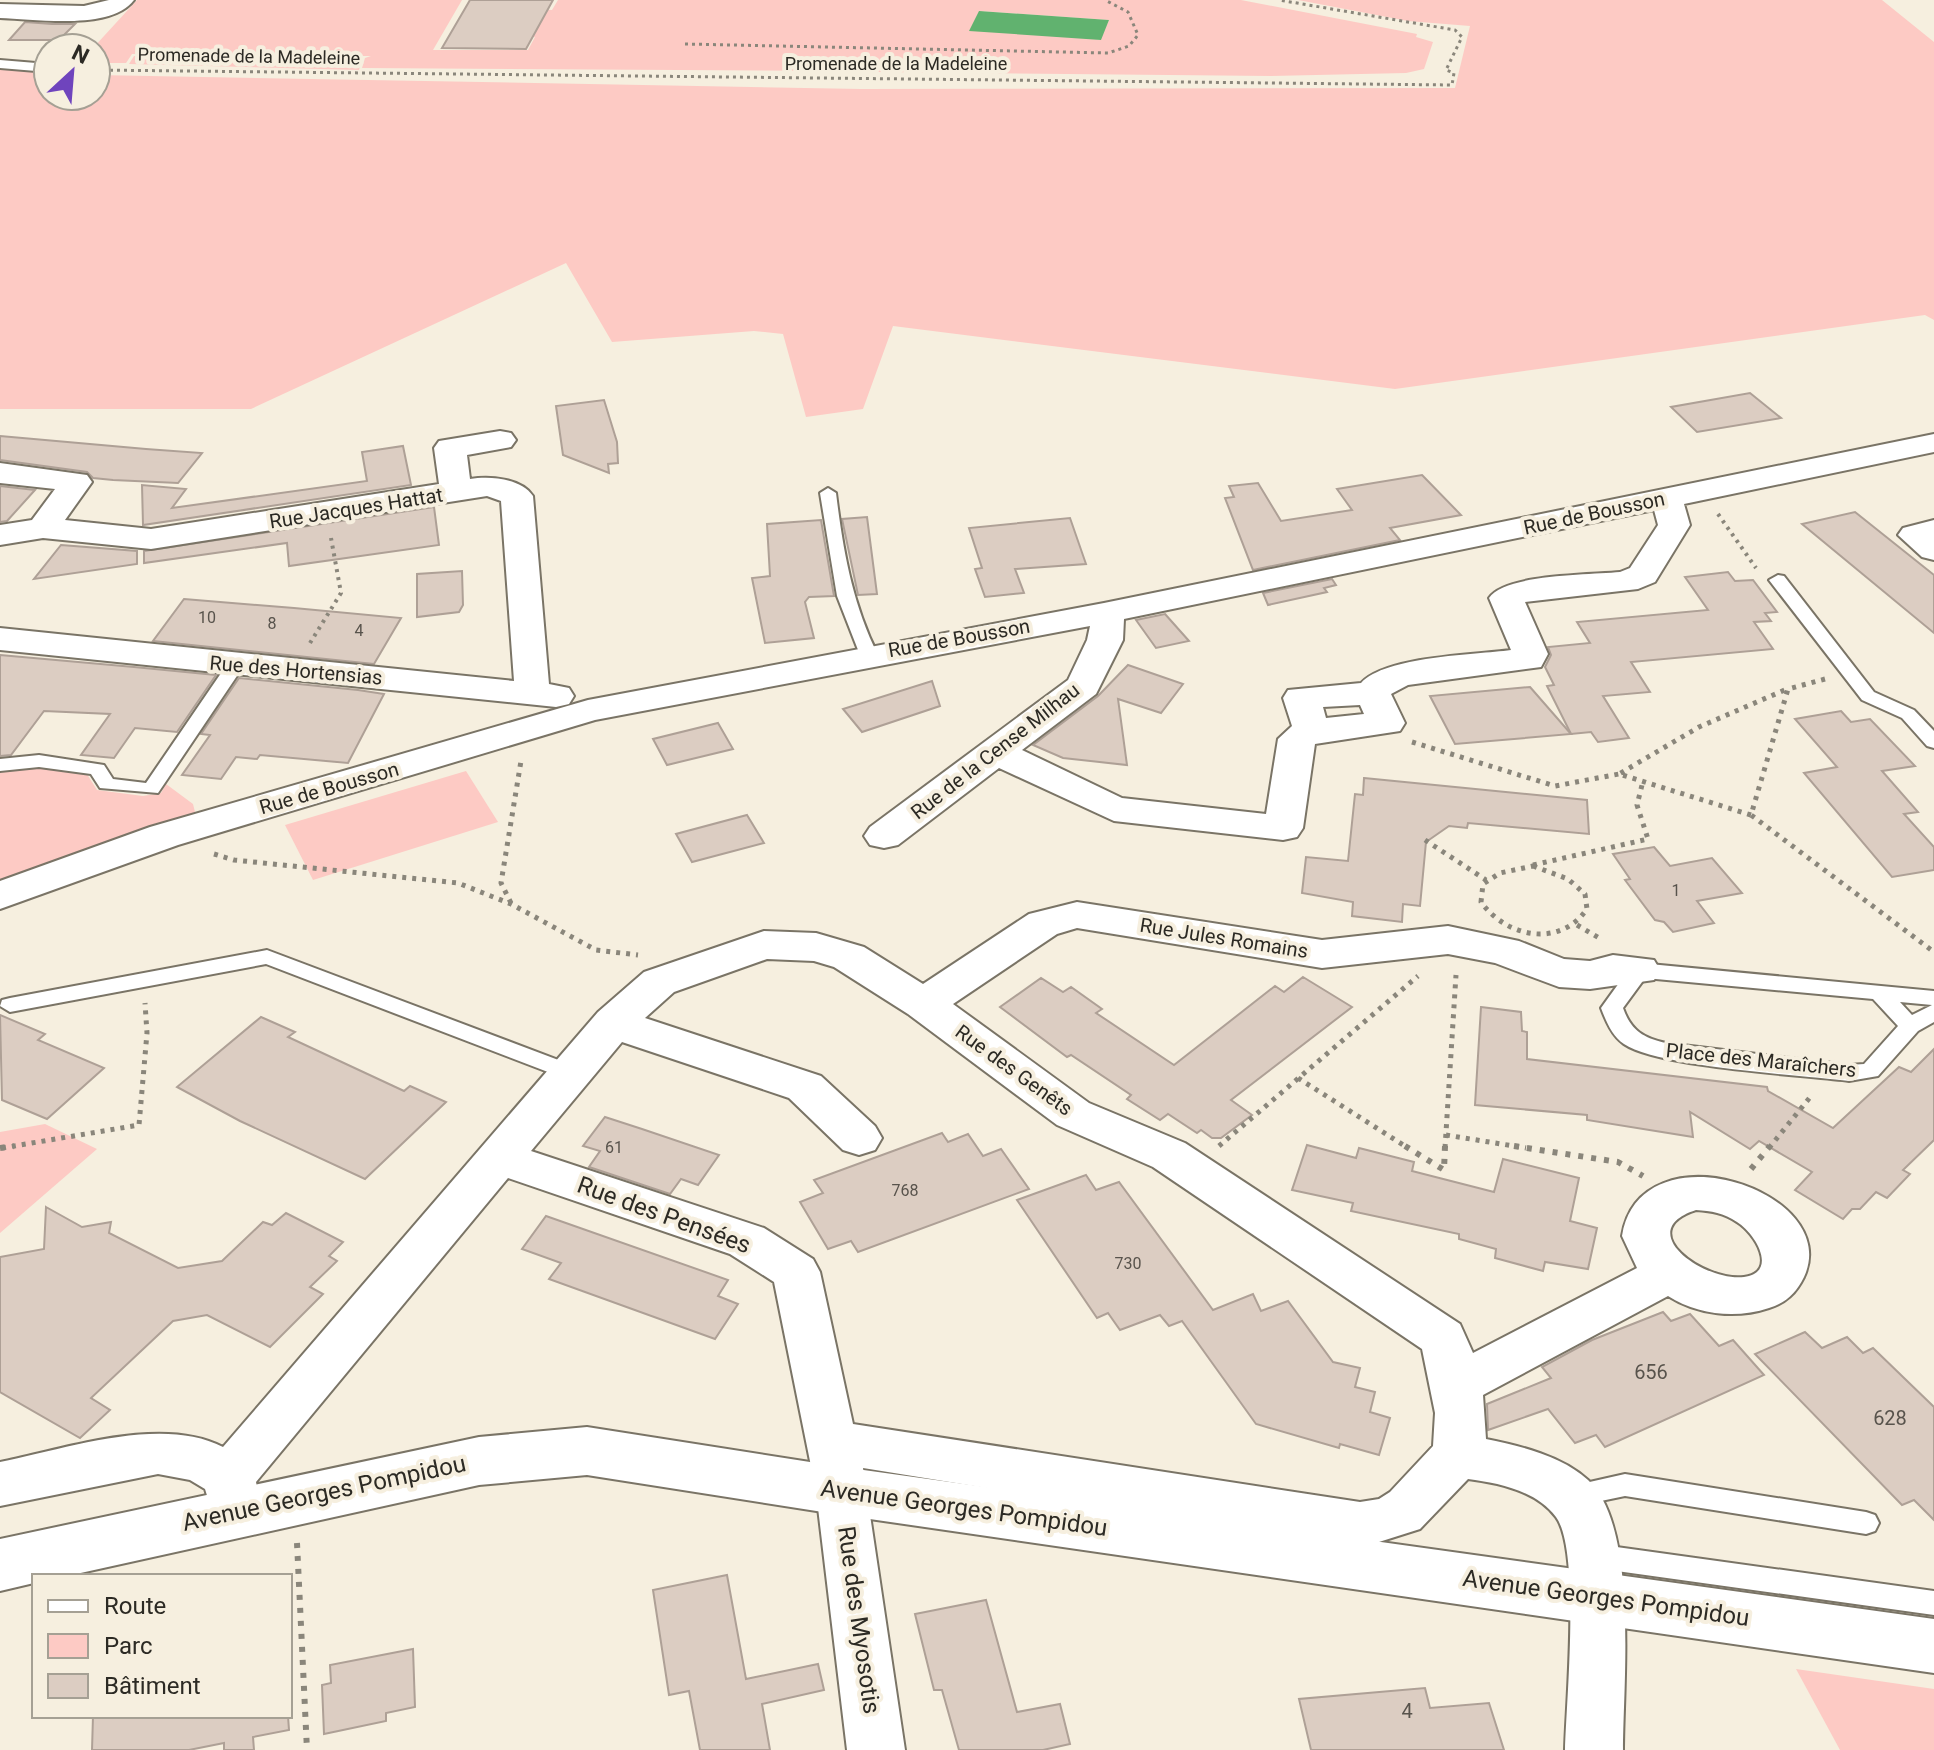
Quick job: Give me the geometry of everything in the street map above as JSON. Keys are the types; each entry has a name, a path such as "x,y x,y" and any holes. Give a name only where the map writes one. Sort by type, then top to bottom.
{"main road":[{"name":"Avenue Georges Pompidou","path":"0,1565 232,1494 294,1499 479,1461 587,1451 837,1466 1595,1576 1934,1646"}],"street":[{"path":"0,11 83,13 122,2"},
{"path":"456,491 450,448 500,440"},
{"name":"Rue de Bousson","path":"0,896 55,873 164,836 588,711 869,655 1104,613 1934,443"},
{"path":"0,473 76,482 43,528"},
{"name":"Rue Jacques Hattat","path":"0,535 43,528 151,539 489,486 517,496 533,673 530,691"},
{"path":"998,753 1114,809 1283,828 1297,739 1312,730 1380,708 1381,683 1401,675 1528,659 1530,654 1506,598 1513,593 1626,582 1643,575 1674,525 1670,507 1663,499"},
{"path":"1934,530 1915,535 1934,550"},
{"name":"Rue de la Cense Milhau","path":"884,836 1083,686 1105,640 1108,622 1104,613"},
{"name":"Rue des Hortensias","path":"0,639 530,691 565,698 588,711"},
{"name":"Rue Jules Romains","path":"923,1004 1043,924 1077,915 1322,954 1459,941 1504,951 1559,973 1590,975 1613,969 1639,970"},
{"name":"Rue des Genêts","path":"232,1494 497,1157 613,1023 659,982 764,945 816,947 849,957 923,1004 1073,1114 1169,1155 1443,1338 1457,1385 1460,1441 1456,1456"},
{"path":"613,1023 805,1087 859,1138"},
{"name":"Rue des Pensées","path":"497,1157 747,1241 796,1272 837,1466"},
{"path":"1711,1194 1727,1197 1750,1206 1768,1220 1781,1237 1787,1254 1785,1271 1775,1285 1758,1294 1736,1298 1688,1288 1668,1274 1646,1243 1646,1227 1651,1213 1663,1203 1679,1196 1711,1194"},
{"path":"1457,1385 1668,1274"},
{"path":"0,1484 158,1453 201,1460 232,1494"},
{"path":"837,1466 1360,1525 1389,1521 1406,1514 1456,1456 1492,1459 1550,1481 1582,1510 1595,1576 1594,1750"},
{"name":"Rue des Myosotis","path":"837,1466 876,1750"}],"lane":[{"path":"0,64 32,67"},
{"path":"828,493 839,579 852,623 869,655"},
{"path":"1778,580 1868,696 1908,714 1934,742"},
{"path":"0,765 39,761 97,769 107,784 151,789 236,664"},
{"path":"10,1005 267,957 569,1072"},
{"path":"1639,970 1934,998"},
{"name":"Place des Maraîchers","path":"1639,970 1612,1008 1619,1031 1639,1044 1666,1051 1832,1071 1870,1071 1910,1026 1934,1012"},
{"path":"1878,992 1910,1026"},
{"path":"1568,1497 1625,1485 1866,1523"},
{"path":"1595,1576 1934,1603"}],"path":[{"path":"685,44 1108,53 1129,46 1138,35 1137,21 1126,8 1105,0"},
{"name":"Promenade de la Madeleine","path":"112,70 861,81 1452,85 1454,73 1446,70 1462,37 1455,30 1279,0"},
{"path":"1702,491 1762,577 1778,580"},
{"path":"322,623 341,593 335,562"},
{"path":"1380,708 1414,744 1555,786 1619,774 1699,727 1788,689 1849,672"},
{"path":"1751,815 1788,689"},
{"path":"511,904 501,883 527,731"},
{"path":"1619,774 1751,815 1934,952"},
{"path":"1533,866 1573,881 1585,894 1589,908 1583,921 1569,931 1548,935 1525,933 1504,925 1488,912 1481,898 1486,880 1493,873 1511,867 1533,866 1648,839 1637,805 1643,781"},
{"path":"164,836 234,860 458,883 511,904 596,950 665,958 702,967"},
{"path":"1425,840 1486,880"},
{"path":"1298,1078 1444,1170 1459,941"},
{"path":"1191,1169 1459,941"},
{"path":"0,1148 139,1125 147,1033 144,980"},
{"path":"1727,1197 1832,1071"},
{"path":"1446,1135 1618,1162 1679,1196"},
{"path":"294,1499 307,1750"}],"green space":[{"path":"137,0 462,0 433,50 528,50 535,37 495,34 512,8 552,10 558,0 1241,0 1417,34 1416,37 1433,42 1424,69 1406,73 1271,76 879,72 866,67 852,71 362,68 365,58 371,56 336,56 337,59 362,58 359,70 129,64 134,56 326,55 132,54 126,63 112,63 112,32 108,32","holes":["980,11 1109,20 1100,40"]},
{"path":"1298,0 1882,0 1934,42 1934,320 1925,315 1395,389 893,326 863,409 806,417 783,334 754,331 612,342 566,263 251,409 0,409 0,67 32,70 32,112 112,112 112,75 861,89 1455,88 1470,26 1408,21"},
{"path":"42,765 85,771 97,790 143,796 161,793 166,784 193,804 196,816 57,860 0,883 0,770"},
{"path":"466,771 498,822 313,880 285,825"},
{"path":"45,1124 97,1149 0,1233 0,1132"},
{"path":"1796,1669 1934,1689 1934,1750 1840,1750"}],"shaded area":[{"path":"979,11 1109,20 1101,40 969,31"}],"building":[{"path":"470,0 553,0 526,49 442,48"},
{"path":"25,22 75,24 67,32 32,32 32,40 9,40"},
{"path":"1750,393 1781,418 1697,432 1671,407"},
{"path":"604,400 617,442 618,463 608,464 609,473 563,455 556,406"},
{"path":"0,436 202,453 178,483 113,480 93,478 87,472 0,460"},
{"path":"403,446 411,485 143,525 142,485 186,489 172,508 367,481 362,452"},
{"path":"1422,475 1461,515 1390,528 1400,540 1253,570 1225,498 1234,497 1229,486 1258,483 1281,521 1352,510 1337,489"},
{"path":"0,486 35,490 7,521 0,522"},
{"path":"434,507 439,545 289,566 287,543 144,563 144,551"},
{"path":"1855,512 1934,575 1934,633 1802,524"},
{"path":"867,517 877,594 858,595 842,519"},
{"path":"1070,518 1086,564 1015,569 1024,593 985,597 975,569 982,568 969,528"},
{"path":"821,520 834,596 809,597 805,602 814,638 765,643 752,578 770,576 767,524"},
{"path":"61,545 137,551 137,564 34,579"},
{"path":"462,571 463,605 459,612 417,617 417,574"},
{"path":"1728,572 1735,581 1753,580 1777,612 1765,613 1771,621 1754,622 1773,649 1631,662 1650,692 1603,696 1629,738 1598,742 1591,732 1571,734 1547,686 1554,685 1545,667 1551,655 1548,647 1590,643 1577,622 1708,610 1685,577"},
{"path":"1332,579 1336,585 1324,588 1327,592 1268,605 1263,593"},
{"path":"184,599 401,618 374,664 153,641"},
{"path":"1165,614 1189,641 1156,648 1136,620"},
{"path":"0,655 216,675 177,732 135,728 114,758 81,755 110,714 44,711 11,755 0,756"},
{"path":"1128,665 1183,684 1161,713 1118,699 1127,765 1063,758 1033,745 1098,696"},
{"path":"239,678 384,694 348,763 260,755 257,759 236,757 221,779 182,775 210,735 201,734"},
{"path":"932,681 940,706 862,732 843,709"},
{"path":"1530,687 1571,734 1455,744 1430,696"},
{"path":"1841,711 1851,722 1870,719 1915,766 1882,771 1918,812 1904,814 1934,847 1934,870 1892,877 1804,773 1837,767 1795,719"},
{"path":"718,723 733,749 667,765 653,739"},
{"path":"1364,778 1587,800 1589,834 1468,823 1467,828 1449,826 1426,842 1420,906 1403,904 1402,922 1352,916 1353,902 1302,893 1306,857 1348,861 1355,794 1363,795"},
{"path":"747,815 764,843 692,862 676,834"},
{"path":"1654,847 1670,866 1712,858 1742,893 1697,901 1714,923 1673,932 1664,922 1655,920 1625,880 1630,879 1613,854"},
{"path":"1303,977 1352,1007 1231,1100 1252,1115 1221,1138 1212,1138 1201,1130 1197,1133 1168,1114 1160,1120 1127,1099 1131,1095 1071,1055 1067,1057 1000,1007 1041,978 1063,992 1071,987 1102,1009 1096,1013 1174,1065 1275,986 1284,992"},
{"path":"1481,1007 1521,1012 1522,1031 1527,1032 1527,1059 1767,1087 1768,1091 1833,1128 1899,1067 1911,1072 1934,1049 1934,1140 1903,1170 1910,1174 1887,1198 1876,1192 1860,1209 1852,1209 1843,1219 1795,1190 1812,1172 1759,1141 1750,1149 1690,1112 1693,1137 1587,1120 1587,1115 1475,1105"},
{"path":"0,1015 45,1034 38,1040 104,1068 47,1119 2,1100"},
{"path":"261,1017 295,1032 288,1037 404,1091 410,1086 446,1102 365,1179 240,1121 177,1087"},
{"path":"605,1117 719,1155 698,1185 681,1179 670,1194 589,1167 600,1151 583,1146"},
{"path":"942,1133 948,1142 968,1134 983,1156 1001,1149 1029,1189 858,1252 851,1241 828,1249 800,1202 823,1193 814,1180"},
{"path":"1307,1145 1356,1158 1359,1148 1414,1162 1412,1171 1494,1192 1503,1159 1579,1178 1570,1221 1597,1228 1588,1269 1545,1262 1543,1271 1495,1258 1496,1249 1459,1239 1459,1234 1351,1211 1353,1203 1292,1190"},
{"path":"1086,1175 1096,1190 1119,1182 1213,1310 1253,1294 1261,1311 1288,1301 1333,1362 1360,1368 1355,1387 1375,1392 1370,1412 1390,1418 1379,1455 1340,1444 1339,1448 1256,1424 1182,1321 1169,1326 1160,1315 1120,1330 1108,1313 1097,1318 1017,1200"},
{"path":"46,1207 82,1227 111,1222 109,1233 178,1268 222,1261 263,1222 272,1225 286,1213 343,1242 329,1256 337,1261 310,1287 323,1294 270,1347 207,1315 173,1321 91,1398 110,1410 80,1438 0,1392 0,1257 44,1249"},
{"path":"546,1216 728,1280 718,1296 738,1304 715,1339 549,1279 561,1263 522,1249"},
{"path":"1663,1312 1671,1321 1690,1314 1719,1346 1733,1340 1764,1375 1605,1447 1596,1435 1575,1443 1548,1409 1488,1430 1487,1404 1551,1378 1542,1367 1592,1340"},
{"path":"1805,1332 1822,1348 1847,1337 1863,1353 1873,1348 1934,1407 1934,1520 1914,1500 1902,1505 1755,1354"},
{"path":"727,1575 746,1679 818,1664 824,1690 762,1704 770,1750 700,1750 689,1691 669,1695 653,1590"},
{"path":"986,1600 1017,1712 1060,1704 1070,1744 1043,1750 959,1750 942,1690 934,1690 915,1614"},
{"path":"413,1649 415,1707 386,1713 386,1721 324,1734 322,1685 331,1683 330,1665"},
{"path":"1425,1688 1430,1708 1489,1703 1504,1750 1311,1750 1299,1699"},
{"path":"93,1718 288,1718 289,1730 253,1737 254,1750 224,1750 224,1743 189,1750 92,1750"}]}
